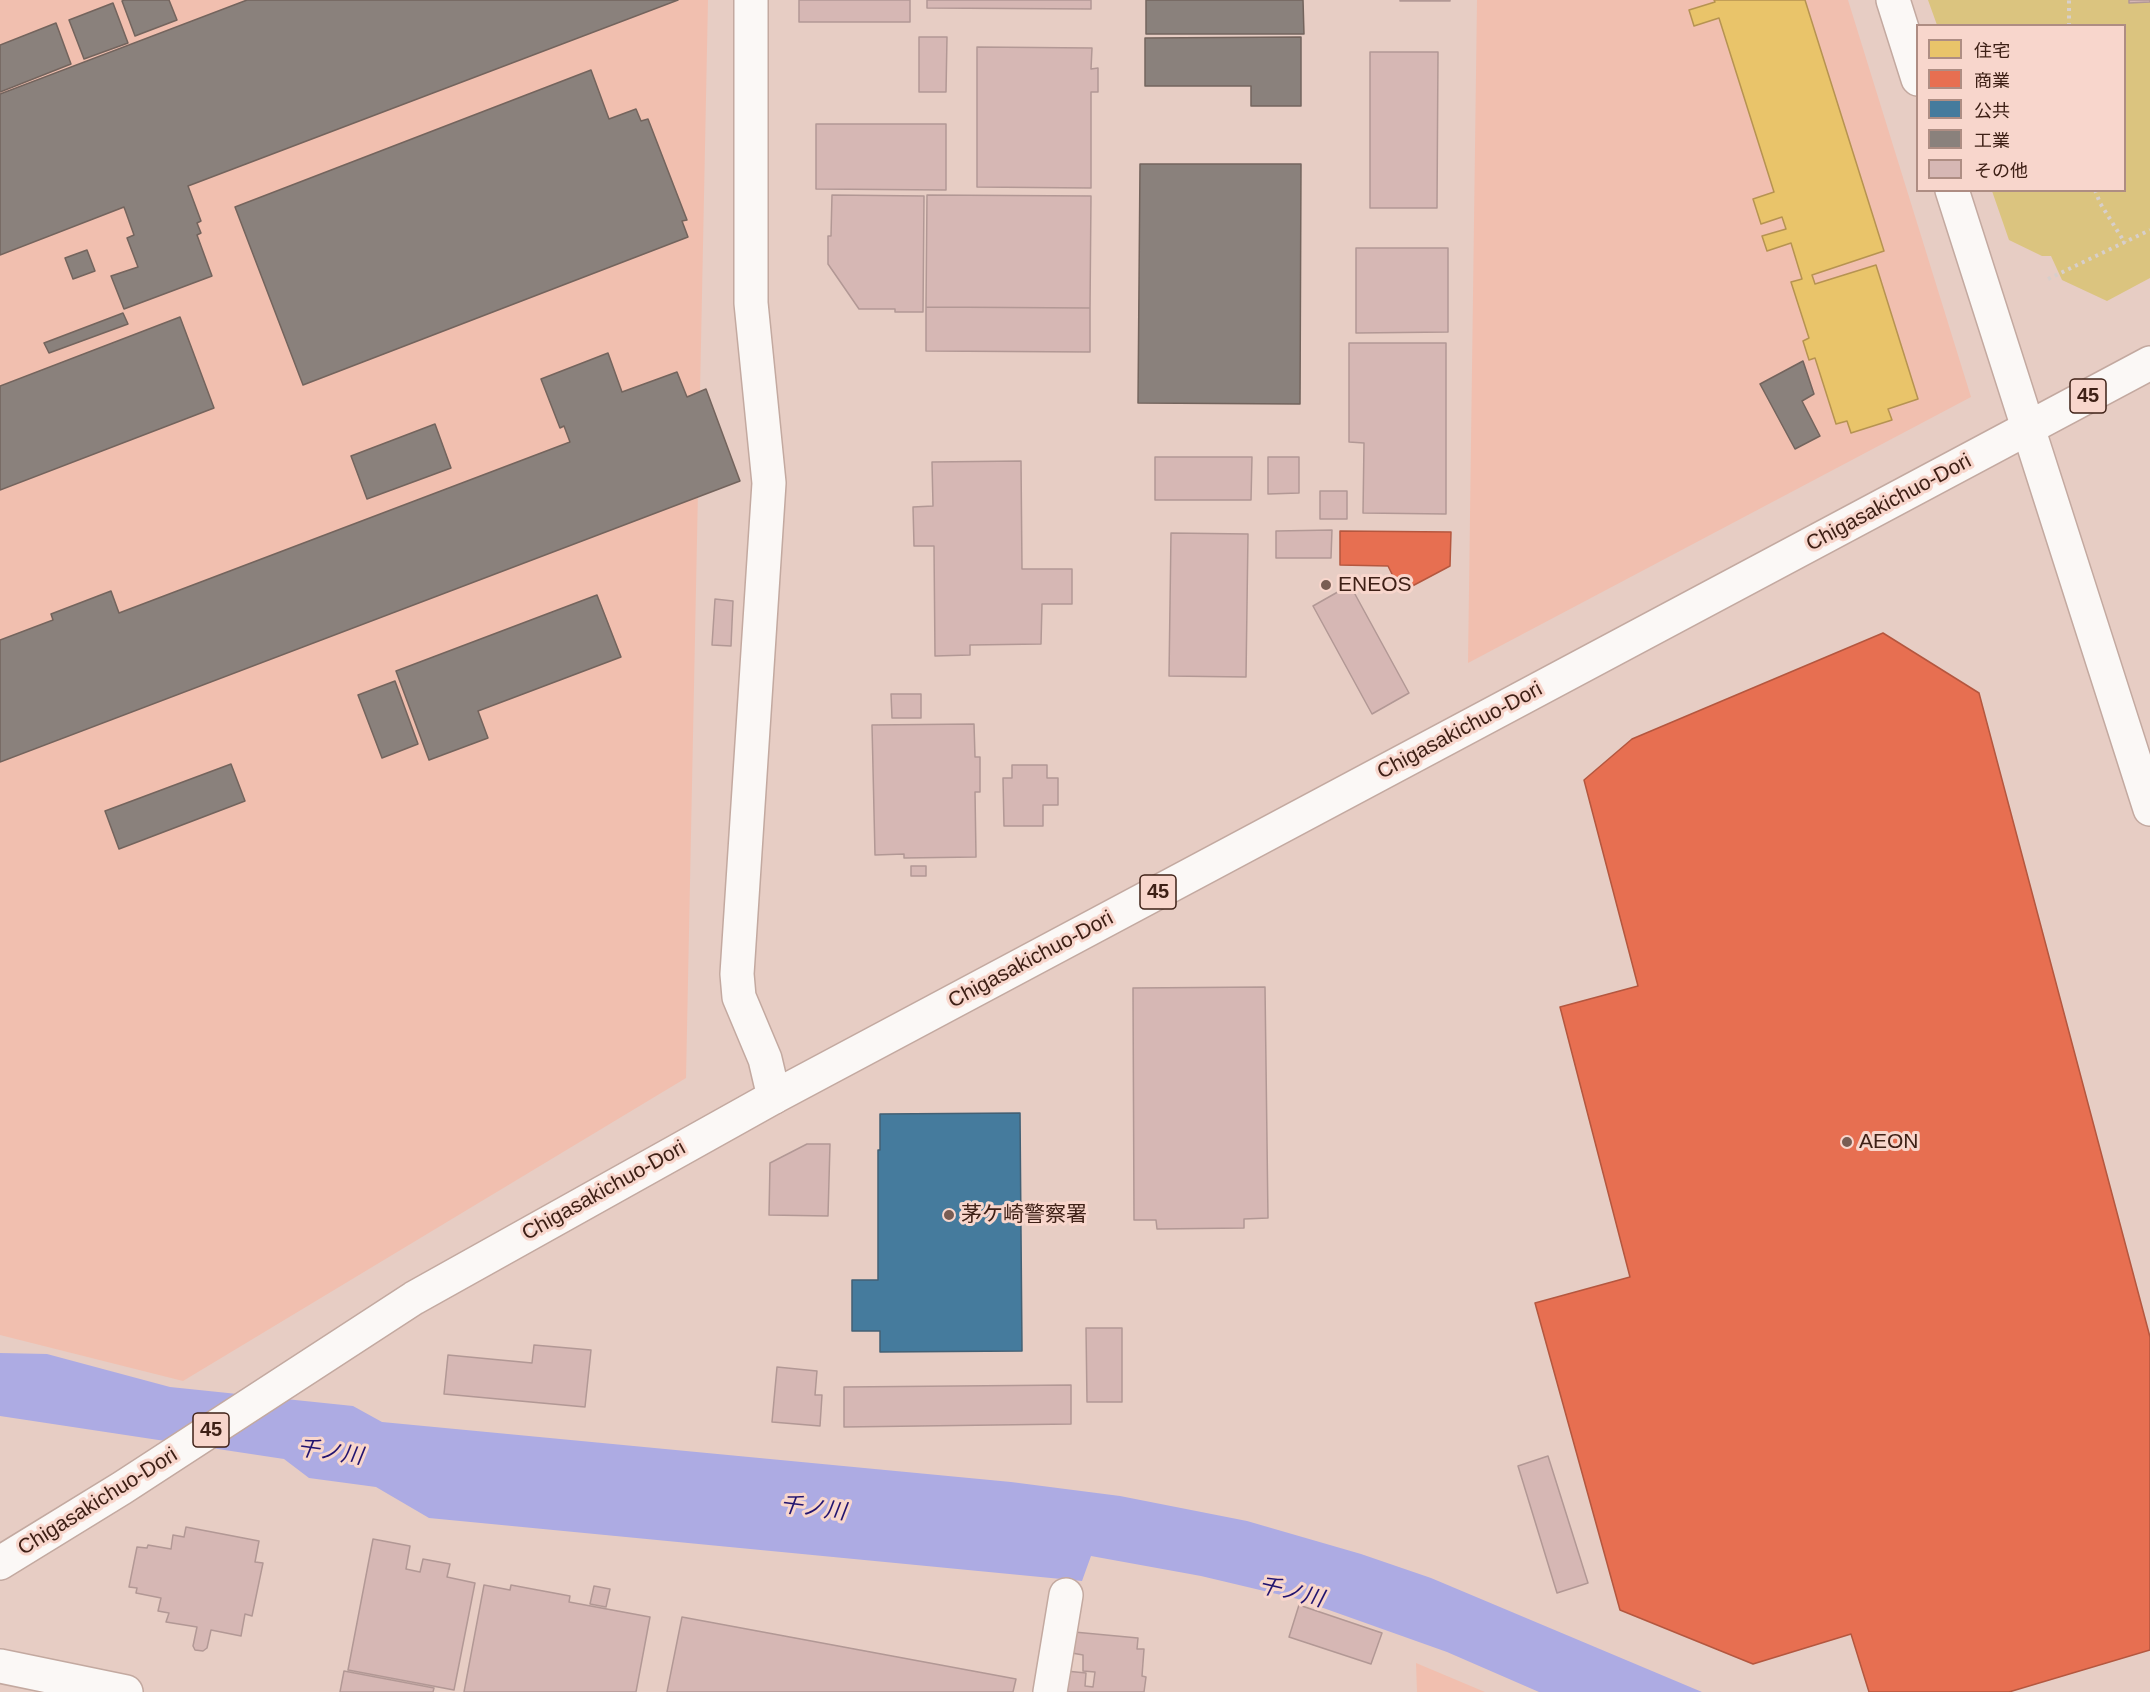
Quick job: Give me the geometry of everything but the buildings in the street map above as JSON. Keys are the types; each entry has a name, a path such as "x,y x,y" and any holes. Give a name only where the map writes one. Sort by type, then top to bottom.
{"main road":[{"path":"752,0 751,303 769,483 737,974 739,997 765,1059 774,1096"},
{"path":"1893,0 1916,76"},
{"path":"1953,192 2150,809"},
{"name":"Chigasakichuo-Dori","path":"0,1563 122,1488 414,1298 774,1096 2150,363"},
{"path":"1050,1692 1066,1595"},
{"path":"0,1666 126,1692"}],"path":[{"path":"2068,24 2069,0"},
{"path":"2096,192 2125,243"},
{"path":"2048,279 2150,230"}],"shaded area":[{"path":"0,0 708,0 686,1078 183,1381 0,1335"},
{"path":"1477,0 1848,0 1971,397 1468,663"},
{"path":"1928,0 2150,0 2150,278 2107,301 2062,280 2051,256 2042,256 2009,240 1992,192 2126,192 2126,24 1937,24"},
{"path":"1416,1663 1485,1692 1417,1692"}],"water":[{"name":"千ノ川","path":"0,1353 47,1354 170,1387 353,1406 382,1422 1011,1482 1120,1496 1247,1521 1361,1554 1431,1578 1702,1692 1539,1692 1447,1652 1298,1599 1201,1576 1091,1556 1082,1581 429,1518 376,1487 309,1478 284,1459 0,1416"}],"place":[{"name":"ENEOS","path":"1326,585"},
{"name":"AEON","path":"1847,1142"},
{"name":"茅ケ崎警察署","path":"949,1215"}]}
